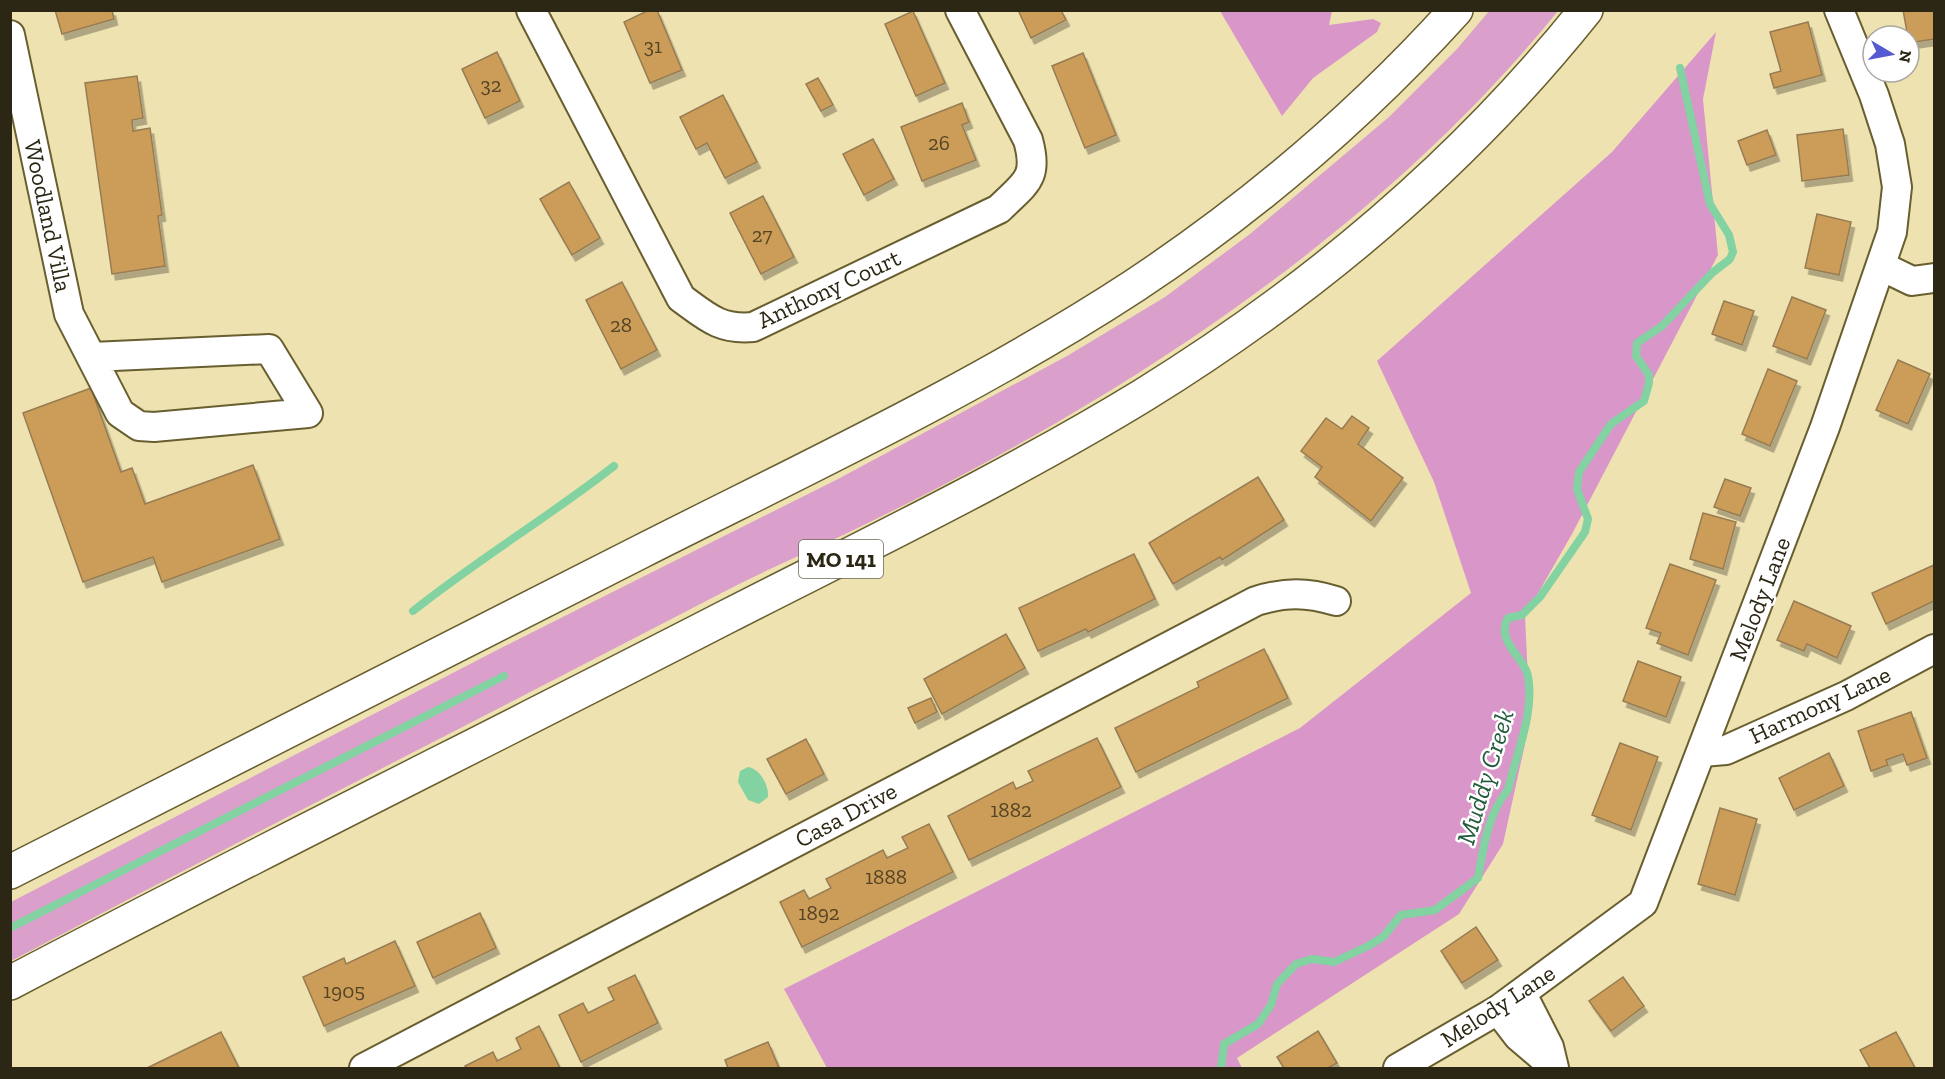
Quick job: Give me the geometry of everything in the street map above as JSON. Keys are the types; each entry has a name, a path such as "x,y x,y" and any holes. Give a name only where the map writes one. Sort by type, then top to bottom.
{"highway":[{"path":"10,872 818,462 1053,335 1142,280 1283,175 1354,114 1456,10"},
{"name":"MO 141","path":"10,983 980,488 1145,394 1297,291 1368,233 1439,170 1505,103 1586,10"}],"street":[{"name":"Anthony Court","path":"531,10 681,298 707,317 733,328 753,327 999,208 1030,178 1034,159 1028,140 960,10"},
{"name":"Melody Lane","path":"1398,1068 1522,994 1643,903 1825,427 1892,232 1897,186 1890,144 1874,95 1839,10"},
{"name":"Woodland Villa","path":"10,35 69,314 120,413 139,426 154,427 308,413 269,349 92,357"},
{"path":"1881,266 1912,281 1935,278"},
{"name":"Casa Drive","path":"364,1068 1256,601 1280,594 1312,593 1336,601"},
{"name":"Harmony Lane","path":"1702,752 1726,750 1846,696 1935,649"},
{"path":"1522,994 1549,1047 1554,1067"},
{"path":"1498,1010 1518,1036 1554,1067"}],"shaded area":[{"path":"1490,10 1558,11 1506,72 1389,186 1326,239 1194,337 1125,381 987,462 853,530 737,585 11,961 11,902 501,648 838,479 1067,356 1165,297 1250,234 1389,117 1457,49"},
{"path":"1220,11 1332,11 1329,25 1373,19 1381,23 1377,32 1313,78 1282,116"},
{"path":"1716,32 1703,99 1718,255 1572,534 1525,616 1530,721 1503,844 1459,914 1237,1058 1242,1068 827,1068 784,989 1300,728 1471,593 1434,482 1377,361 1612,152"},
{"path":"748,767 760,774 767,788 768,797 759,804 748,800 738,782 740,771"}],"building":[{"path":"55,10 112,10 114,19 62,34"},
{"path":"649,10 657,10 682,70 650,83 624,22"},
{"path":"1018,10 1061,10 1066,20 1031,38"},
{"path":"1903,10 1934,10 1934,39 1921,41 1921,24 1906,24"},
{"path":"913,11 945,83 916,96 885,24"},
{"path":"1808,22 1822,75 1774,88 1770,74 1781,71 1770,32"},
{"path":"497,52 520,101 485,118 462,69"},
{"path":"1083,53 1116,135 1085,148 1052,66"},
{"path":"137,76 143,118 132,120 133,131 150,128 162,215 158,216 165,266 112,274 85,83"},
{"path":"818,78 833,105 821,111 806,84"},
{"path":"723,95 757,162 725,178 707,143 696,149 680,117"},
{"path":"962,103 969,122 962,125 976,160 922,181 901,127"},
{"path":"1843,129 1849,175 1802,181 1797,135"},
{"path":"1767,130 1776,155 1747,165 1738,141"},
{"path":"873,139 894,179 864,195 843,154"},
{"path":"569,182 600,238 572,255 540,199"},
{"path":"763,196 794,257 761,274 730,213"},
{"path":"1817,214 1851,222 1839,275 1805,268"},
{"path":"622,282 657,350 621,369 586,300"},
{"path":"1792,297 1826,310 1807,359 1773,346"},
{"path":"1724,301 1754,311 1742,345 1712,334"},
{"path":"1898,360 1930,374 1908,424 1876,410"},
{"path":"1768,369 1797,381 1770,446 1742,434"},
{"path":"91,388 121,472 132,468 145,504 253,465 280,539 162,582 153,557 83,582 23,413"},
{"path":"1352,416 1369,428 1358,444 1403,478 1371,521 1315,477 1322,467 1301,451 1326,418 1342,429"},
{"path":"1258,477 1284,520 1222,560 1220,557 1173,584 1149,543"},
{"path":"1725,479 1751,488 1740,516 1714,507"},
{"path":"1703,513 1736,522 1723,569 1690,559"},
{"path":"1134,554 1155,599 1088,632 1086,629 1038,651 1019,608"},
{"path":"1670,564 1716,580 1688,655 1657,643 1661,633 1646,628"},
{"path":"1934,565 1934,601 1886,624 1872,593"},
{"path":"1794,601 1851,626 1837,658 1807,644 1804,651 1777,640"},
{"path":"1006,634 1025,668 942,714 924,679"},
{"path":"1264,649 1288,698 1136,772 1115,728 1199,687 1197,682"},
{"path":"1638,661 1681,677 1666,717 1623,701"},
{"path":"931,698 937,712 915,723 908,708"},
{"path":"1911,712 1927,758 1907,765 1903,754 1886,760 1888,765 1871,771 1858,731"},
{"path":"1097,738 1121,787 969,860 948,816 1013,782 1016,789 1033,781 1028,771"},
{"path":"806,739 824,774 786,794 767,759"},
{"path":"1620,743 1658,757 1631,830 1592,815"},
{"path":"1829,753 1844,786 1794,810 1779,778"},
{"path":"1720,808 1757,819 1735,895 1698,884"},
{"path":"929,824 953,872 802,947 780,902 804,890 809,899 831,888 826,879 883,850 887,858 908,848 902,837"},
{"path":"480,913 496,948 433,978 417,942"},
{"path":"1476,927 1498,960 1462,983 1441,951"},
{"path":"395,941 415,986 324,1026 303,977 344,958 346,964"},
{"path":"635,975 658,1023 581,1062 559,1015 583,1003 588,1013 614,1000 608,988"},
{"path":"1623,977 1644,1006 1611,1031 1589,1001"},
{"path":"539,1026 560,1068 467,1068 465,1066 493,1052 497,1061 521,1049 516,1038"},
{"path":"1318,1031 1337,1063 1328,1068 1284,1068 1277,1057"},
{"path":"221,1032 239,1068 147,1068"},
{"path":"1896,1032 1915,1068 1870,1068 1860,1050"},
{"path":"768,1042 779,1068 728,1068 725,1060"}],"waterway":[{"name":"Muddy Creek","path":"1221,1068 1224,1044 1258,1024 1271,1005 1277,984 1296,964 1312,959 1334,962 1368,946 1383,937 1401,915 1435,910 1478,878 1487,832 1496,809 1508,790 1524,733 1529,704 1528,676 1505,634 1508,618 1522,615 1540,597 1585,532 1588,519 1577,489 1579,472 1611,424 1644,401 1649,383 1649,375 1636,356 1637,343 1662,326 1712,273 1730,259 1733,252 1729,235 1710,204 1680,68"},
{"path":"413,611 614,466"},
{"path":"10,928 504,676"}]}
